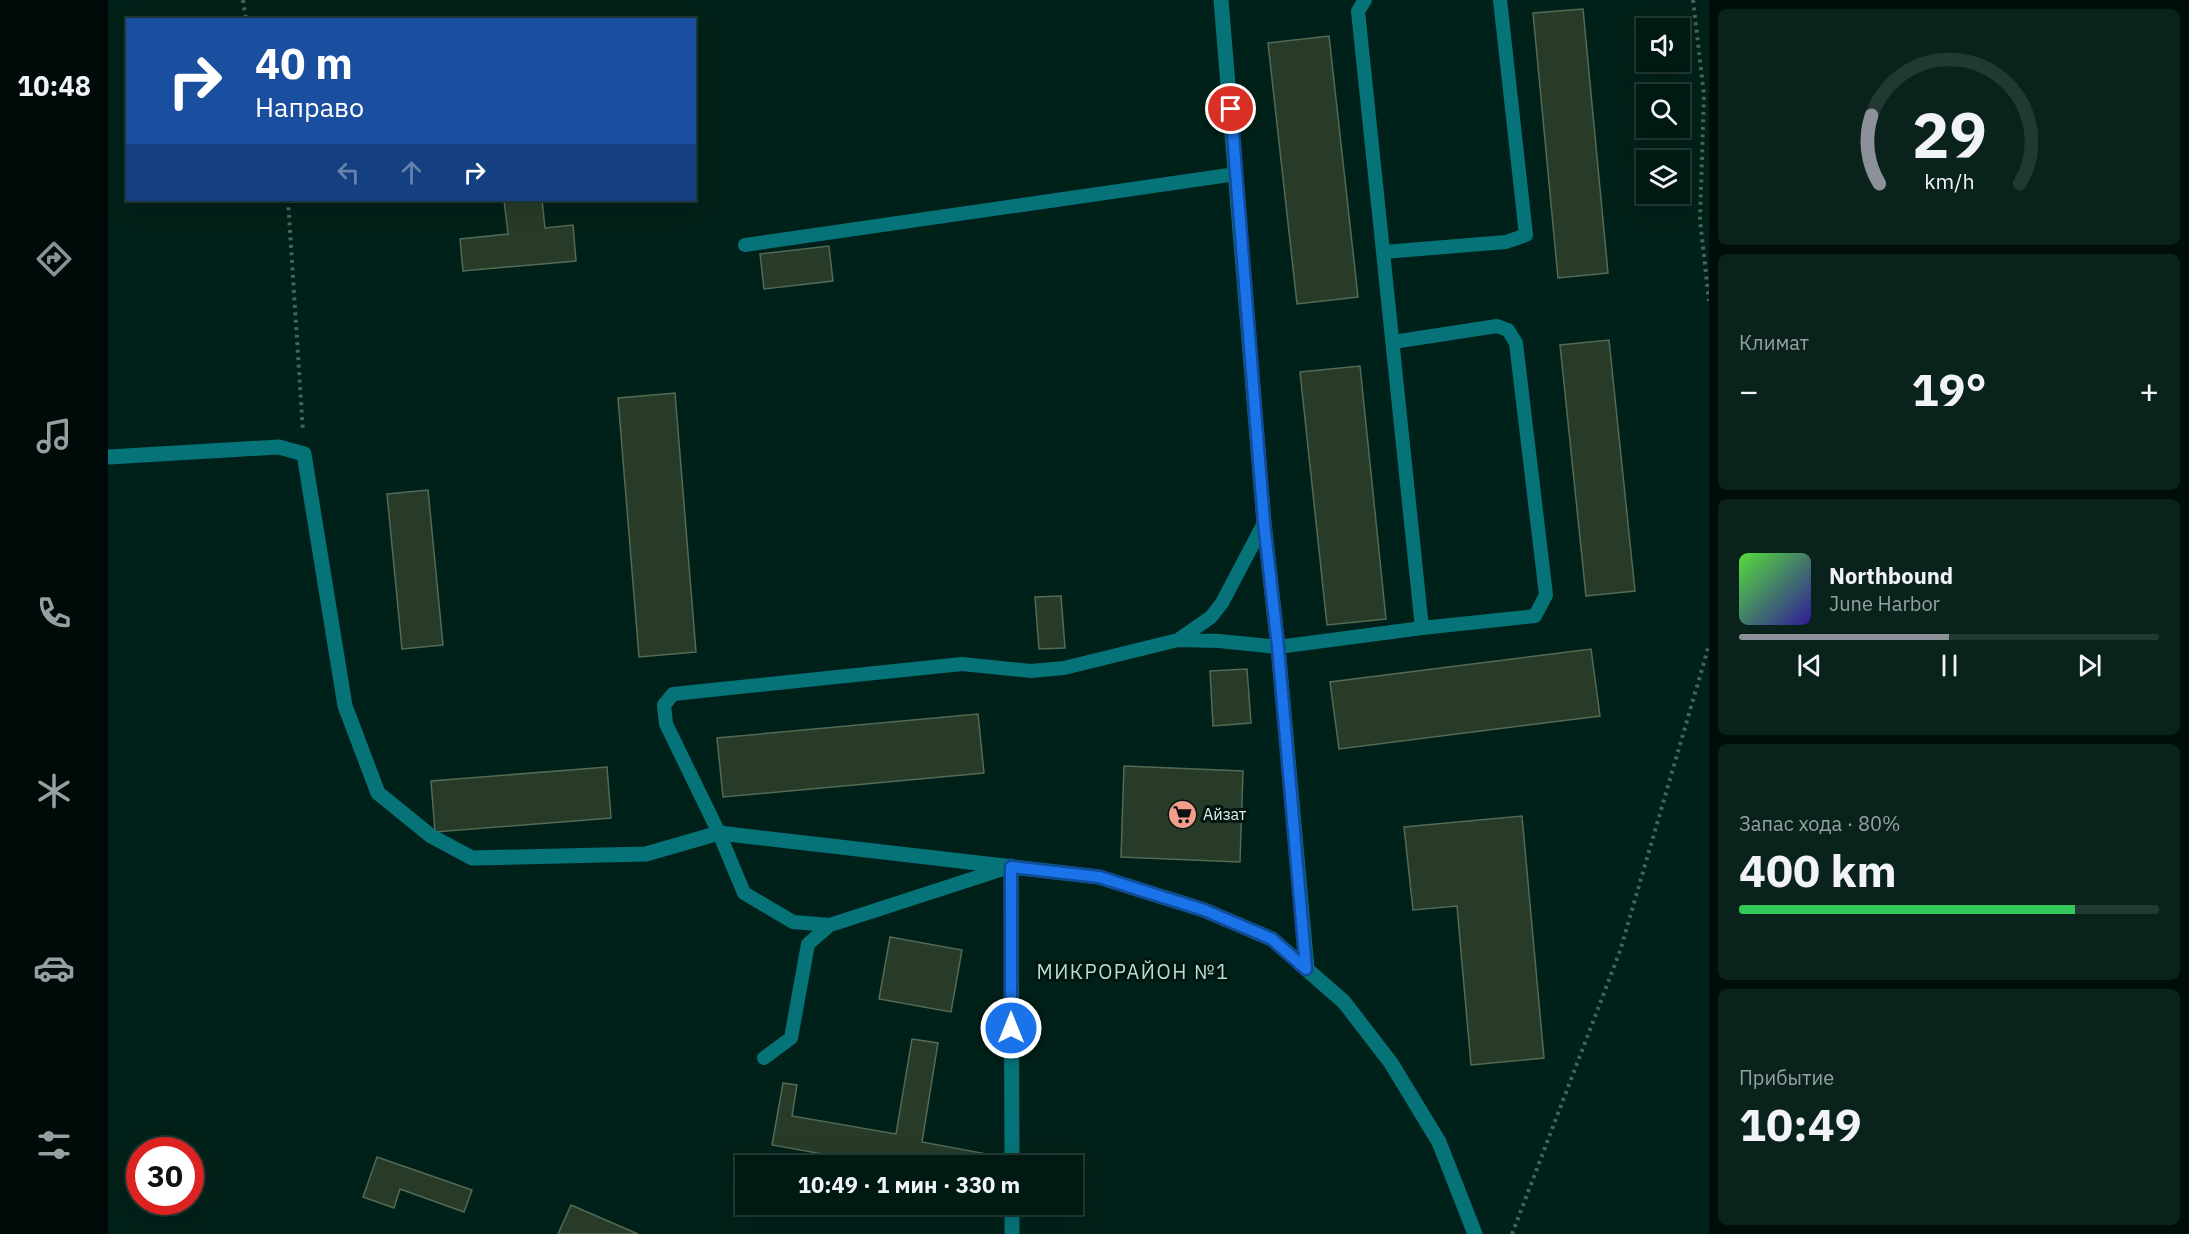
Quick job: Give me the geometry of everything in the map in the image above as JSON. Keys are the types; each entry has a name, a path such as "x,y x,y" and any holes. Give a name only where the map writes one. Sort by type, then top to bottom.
{"street":[{"path":"1221,0 1264,523 1278,647 1306,969"},
{"path":"109,457 279,447 304,454 345,706 378,793 431,836 472,858 646,854 719,833 1099,877 1204,910 1272,939 1344,1002 1391,1063 1438,1142 1475,1234"},
{"path":"1011,867 1012,1155"},
{"path":"1012,1215 1012,1234"}],"lane":[{"path":"1365,0 1358,11 1422,628"},
{"path":"1384,252 1506,242 1526,235 1500,0"},
{"path":"745,245 1236,174"},
{"path":"830,925 793,921 744,893 719,833 666,724 664,705 673,694 962,664 1030,671 1064,668 1178,640 1219,641 1278,647 1535,616 1546,595 1516,343 1508,330 1497,326 1393,342"},
{"path":"1178,640 1210,617 1222,603 1264,523"},
{"path":"764,1058 791,1038 808,944 830,925 1011,867"}],"path":[{"path":"243,0 246,18"},
{"path":"1693,0 1707,95 1701,220 1709,301"},
{"path":"288,201 304,454"},
{"path":"1512,1234 1620,951 1709,645"}],"building":[{"path":"1583,9 1608,273 1558,278 1533,13"},
{"path":"1329,36 1358,297 1297,304 1268,43"},
{"path":"504,201 542,201 545,228 573,225 576,261 463,271 460,239 508,234"},
{"path":"829,246 833,281 764,289 760,254"},
{"path":"1609,340 1635,591 1586,596 1560,345"},
{"path":"1360,366 1386,619 1327,625 1300,372"},
{"path":"675,393 696,652 639,657 618,398"},
{"path":"428,490 443,645 402,649 387,494"},
{"path":"1061,596 1065,648 1039,649 1035,597"},
{"path":"1591,649 1600,716 1339,749 1330,682"},
{"path":"1247,669 1251,723 1213,726 1210,671"},
{"path":"978,714 984,773 723,797 717,738"},
{"name":"Айзат","path":"1124,766 1243,771 1240,862 1121,857"},
{"path":"607,767 611,818 435,832 431,781"},
{"path":"1522,816 1544,1058 1471,1065 1457,906 1413,910 1404,827"},
{"path":"890,937 962,950 951,1012 879,999"},
{"path":"912,1039 938,1043 922,1142 987,1155 828,1155 772,1145 783,1083 797,1085 792,1116 896,1134"},
{"path":"377,1157 472,1190 464,1212 400,1189 394,1208 363,1197"},
{"path":"571,1205 638,1234 558,1234"}],"place":[{"name":"Айзат","path":"1182,814"}],"district":[{"name":"МИКРОРАЙОН №1","path":"1133,972"}],"route":[{"path":"1011,1028 1011,867 1099,877 1204,910 1272,939 1306,969 1278,647 1264,523 1231,109"}]}
